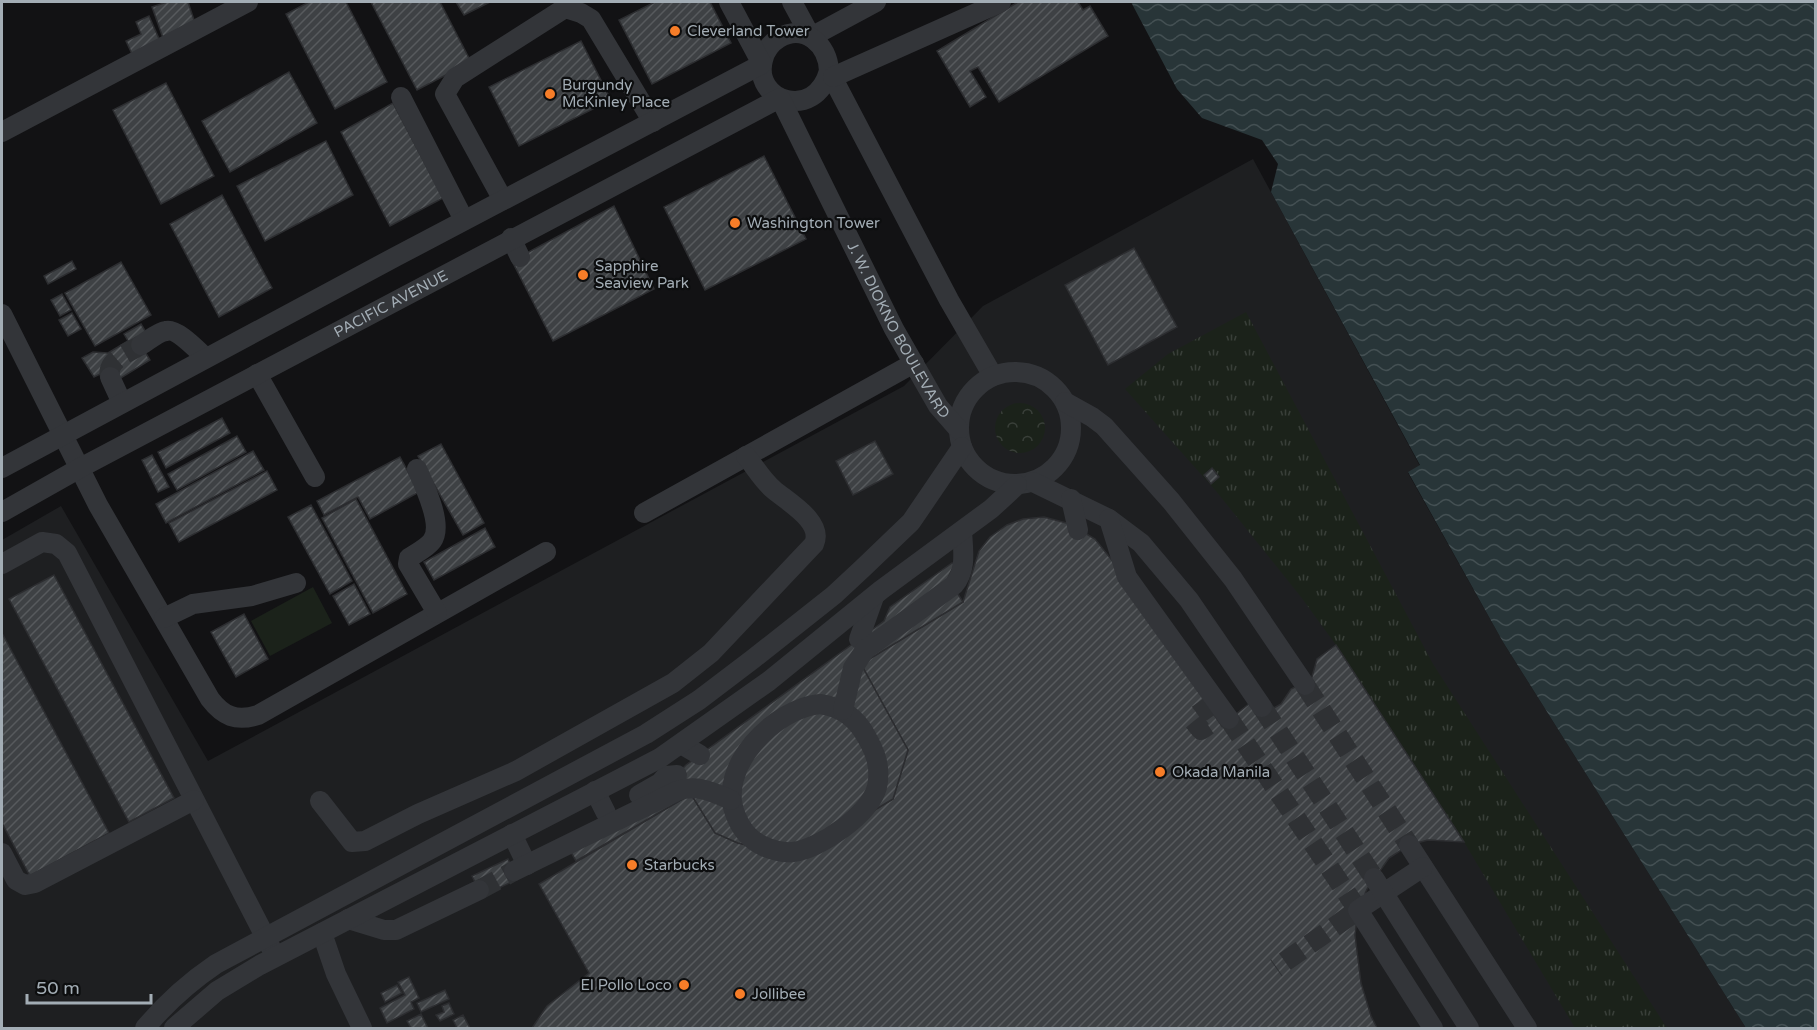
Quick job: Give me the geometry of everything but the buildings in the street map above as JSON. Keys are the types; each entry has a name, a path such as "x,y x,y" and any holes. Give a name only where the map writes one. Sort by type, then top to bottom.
{"street":[{"path":"2,132 248,2"},
{"path":"729,2 762,64"},
{"path":"792,2 811,37 825,51 831,74 949,300 993,376"},
{"path":"876,2 811,37 790,34 771,44 764,53 762,64 764,80 773,93 790,101 801,101 812,97 831,74 1002,2"},
{"path":"503,200 445,94 455,78 566,8 591,19 653,122"},
{"path":"2,468 464,220 762,64"},
{"path":"401,98 464,220"},
{"name":"PACIFIC AVENUE","path":"2,512 511,238 780,98"},
{"name":"J. W. DIOKNO BOULEVARD","path":"780,98 894,329 938,406 960,439"},
{"path":"511,238 520,257"},
{"path":"2,314 98,505 210,699 227,716 237,718 258,715 546,552"},
{"path":"141,345 166,330 173,331 206,358"},
{"path":"645,513 914,363"},
{"path":"174,1029 217,991 276,957 660,758 769,681 875,595 1025,483 1051,471 1059,464 1069,445 1071,423 1065,402 1054,387 1036,375 1015,372 993,376 971,392 960,417 960,439 968,460 977,471 989,479 1003,484 1025,483 1071,500 1109,519 1141,543 1175,583 1262,707"},
{"path":"257,374 315,477"},
{"path":"110,377 122,403"},
{"path":"1065,402 1104,426 1156,484 1233,579 1305,685"},
{"path":"145,1029 163,1006 187,984 216,964 646,734 699,699 834,595 896,538 923,505 960,439"},
{"path":"320,801 352,842 365,842 418,814 516,771 674,683 711,653 814,544 817,538 809,521 794,505 773,489 746,456"},
{"path":"417,469 431,502 436,528 432,542 409,558 408,564 437,613"},
{"path":"1071,500 1078,530"},
{"path":"1109,519 1127,577 1221,710"},
{"path":"843,710 853,668 865,650 954,585 960,578 963,567 962,531"},
{"path":"2,564 42,542 56,544 67,553 276,957"},
{"path":"164,618 194,604 252,596 296,583"},
{"path":"859,639 875,595"},
{"path":"820,704 843,710 852,716 863,730 878,761 879,775 876,790 865,810 808,848 794,852 782,852 761,845 744,831 731,800 732,780 736,767 745,754 779,721 806,705 820,704"},
{"path":"681,744 700,755"},
{"path":"528,865 549,845 660,783 666,776 676,775"},
{"path":"528,865 677,790 688,787 704,788 731,800"},
{"path":"595,791 606,813"},
{"path":"2,853 16,880 25,885 34,883 194,800"},
{"path":"512,834 528,865"},
{"path":"1409,845 1527,1029"},
{"path":"1423,867 1379,886 1358,910 1433,1029"},
{"path":"1379,886 1469,1029"},
{"path":"348,919 384,930 396,930 479,890"},
{"path":"322,933 336,974 362,1029"}],"shaded area":[{"path":"1253,159 1420,466 1408,473 1503,642 1746,1028 2,1028 2,540 61,506 208,761 904,386 983,306"}],"green space":[{"path":"1246,312 1433,664 1667,1028 1575,1028 1464,842 1336,645 1301,597 1216,491 1125,389 1168,354"},
{"path":"1015,403 1025,403 1038,410 1045,423 1045,433 1038,446 1025,453 1015,453 1006,449 999,442 995,433 995,423 999,414 1006,407"},
{"path":"313,587 332,623 270,656 251,621"}],"water":[{"path":"1131,2 1815,2 1815,1028 1746,1028 1503,642 1408,472 1420,465 1271,192 1278,164 1262,140 1202,118 1177,89"}],"tunnel":[{"path":"110,377 111,366 124,354 141,345"},
{"path":"1305,685 1409,845"},
{"path":"1214,703 1192,719 1201,730 1223,715"},
{"path":"1262,707 1374,878"},
{"path":"1229,719 1358,910 1276,968"},
{"path":"479,890 514,871"}],"place":[{"name":"Cleverland Tower","path":"675,31"},
{"name":"Burgundy McKinley Place","path":"550,94"},
{"name":"Washington Tower","path":"735,223"},
{"name":"Sapphire Seaview Park","path":"583,275"},
{"name":"Okada Manila","path":"1160,772"},
{"name":"Starbucks","path":"632,865"},
{"name":"El Pollo Loco","path":"684,985"},
{"name":"Jollibee","path":"740,994"}]}
